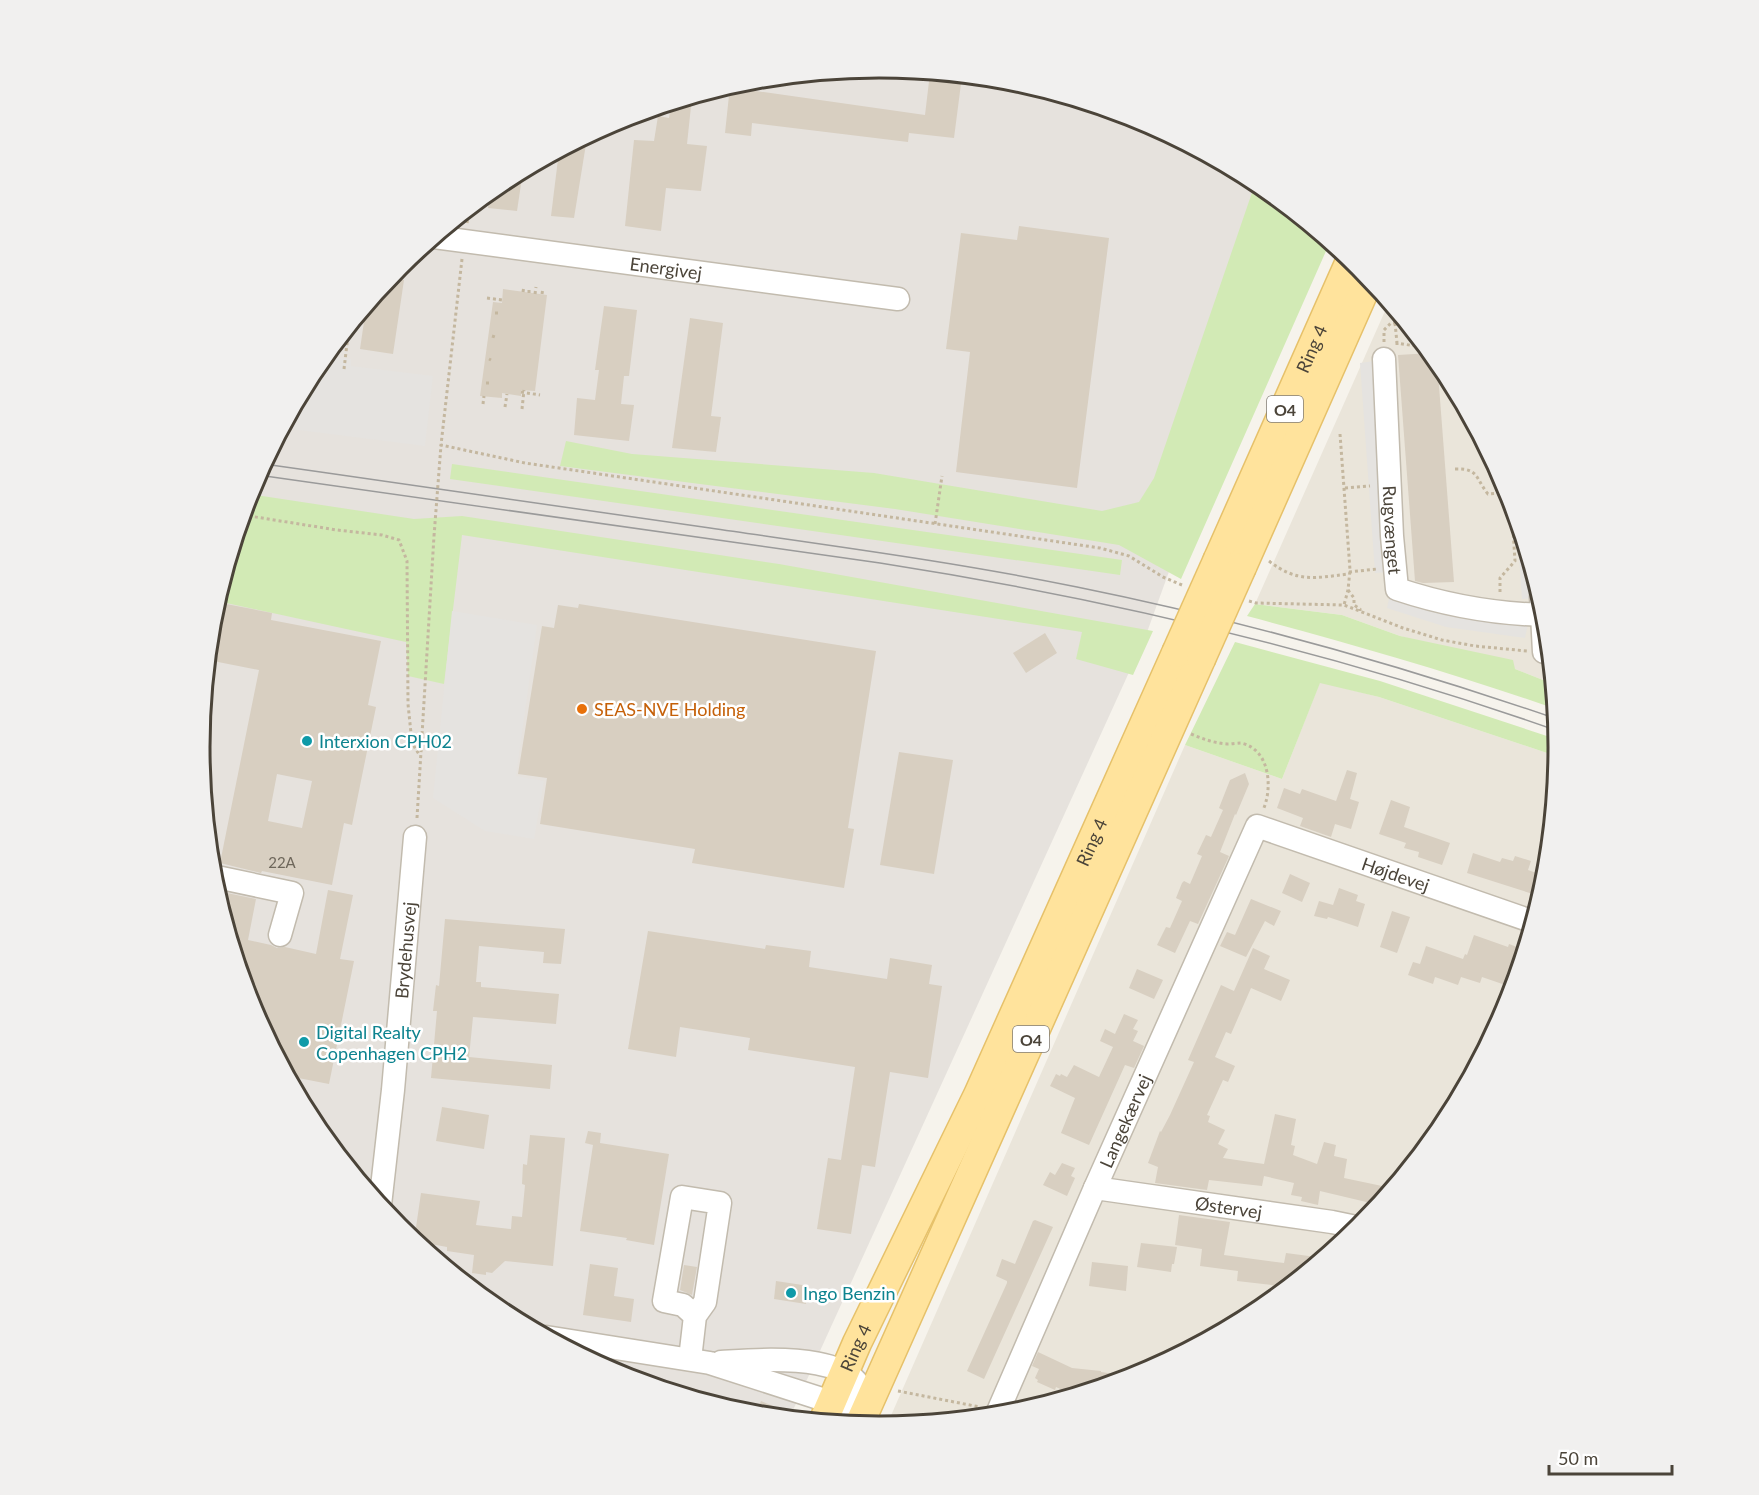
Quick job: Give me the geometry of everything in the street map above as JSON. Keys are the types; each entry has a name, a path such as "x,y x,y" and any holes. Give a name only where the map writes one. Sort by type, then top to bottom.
{"main road":[{"name":"Ring 4","path":"1242,561 1347,269"},
{"name":"Ring 4","path":"827,1412 844,1372 1189,656 1242,561 1366,288"},
{"name":"Ring 4","path":"871,1404 1189,656"}],"street":[{"name":"Energivej","path":"445,238 898,299"},
{"name":"Rugvænget","path":"1388,351 1390,484 1397,589 1429,599 1484,611 1534,610"},
{"name":"Højdevej","path":"1257,826 1526,919"},
{"name":"Langekærvej","path":"1008,1404 1095,1188 1257,826"},
{"name":"Brydehusvej","path":"381,1195 393,1090 415,837"},
{"path":"223,878 292,893 280,935"},
{"name":"Østervej","path":"1095,1188 1348,1226"},
{"path":"695,1316 705,1302 720,1203 682,1197 664,1301 683,1305 695,1316 700,1361"},
{"path":"568,1340 700,1361 768,1360 826,1365 844,1372 855,1380 871,1404"},
{"path":"700,1361 827,1412 843,1404 858,1402 871,1404"}],"path":[{"path":"415,837 441,445 464,241"},
{"path":"523,292 524,285"},
{"path":"529,286 529,292"},
{"path":"535,294 536,287"},
{"path":"542,294 543,288"},
{"path":"487,298 502,300"},
{"path":"1391,323 1395,323 1388,351 1384,330 1391,323"},
{"path":"344,369 347,341"},
{"path":"1388,351 1417,349"},
{"path":"522,410 523,391 540,395"},
{"path":"505,407 507,394"},
{"path":"483,404 484,396"},
{"path":"1340,434 1349,573 1344,605"},
{"path":"441,445 525,463 1100,548 1129,556 1162,577 1190,587"},
{"path":"1455,469 1472,470 1488,494 1499,493"},
{"path":"935,524 942,476"},
{"path":"1345,488 1390,484"},
{"path":"252,516 382,535 399,540 407,561 408,704 412,743 420,756"},
{"path":"1500,612 1500,578 1515,561 1513,533"},
{"path":"1242,561 1300,577 1395,569"},
{"path":"1348,590 1354,598 1354,605 1360,611"},
{"path":"1245,600 1256,603 1344,605 1403,628 1442,640 1475,646 1542,652"},
{"path":"1187,732 1209,742 1241,743 1256,750 1264,763 1269,779 1268,799 1257,826"},
{"path":"871,1404 909,1394 984,1408"}],"shaded area":[{"path":"880,78 923,79 967,84 1053,101 1136,129 1214,168 1295,223 1146,635 793,1411 706,1394 623,1366 545,1327 472,1279 406,1221 348,1155 300,1082 261,1004 233,921 223,878 211,791 210,748 211,704 223,617 233,574 261,491 279,451 323,376 348,340 406,274 472,216 508,191 583,147 623,129 706,101 792,84 836,79"},
{"path":"1386,309 1411,340 1459,413 1498,491 1526,574 1536,617 1545,681 1515,669 1400,636 1342,615 1255,604"},
{"path":"336,357 351,359 351,366 433,376 425,446 291,429"},
{"path":"1374,361 1389,572 1375,573 1360,363"},
{"path":"1519,550 1532,598 1522,599"},
{"path":"1390,594 1528,624 1525,638 1446,627 1387,608"},
{"path":"452,611 537,625 516,776 544,781 534,839 485,831 433,798"},
{"path":"1320,682 1379,697 1549,754 1548,791 1543,835 1526,921 1498,1004 1459,1082 1411,1155 1353,1221 1287,1279 1214,1327 1136,1366 1053,1394 967,1411 890,1417 1185,745 1282,779"}],"green space":[{"path":"1252,192 1287,216 1327,249 1181,579 1119,545 895,509 560,466 566,441 632,454 874,473 1102,511 1139,502 1154,478"},
{"path":"452,464 1122,560 1120,575 450,479"},
{"path":"259,496 414,519 462,516 779,564 1153,631 1133,675 1076,659 1082,632 462,535 444,684 408,676 406,642 226,603 233,574"},
{"path":"1255,604 1342,615 1400,636 1513,660 1515,669 1545,681 1548,706 1479,683 1247,616"},
{"path":"1235,642 1380,681 1549,737 1549,748 1549,754 1379,697 1320,683 1282,779 1185,745"}],"building":[{"path":"929,80 961,83 954,138 909,133 908,142 752,123 751,136 725,133 729,96 756,90 925,115"},
{"path":"691,106 687,144 707,146 701,191 666,188 661,231 625,226 634,140 654,141 658,116 669,118 670,112"},
{"path":"586,146 574,218 551,216 558,161"},
{"path":"521,183 517,211 488,208 488,205"},
{"path":"1019,226 1109,238 1077,488 956,472 970,352 946,349 961,233 1017,240"},
{"path":"401,280 404,280 393,354 360,349 364,320"},
{"path":"503,289 547,295 535,391 521,390 521,396 502,393 502,398 480,396 493,302 502,303"},
{"path":"604,306 637,310 629,376 624,376 621,404 634,405 629,441 574,435 577,398 595,400 599,370 595,370"},
{"path":"690,318 723,323 711,416 721,417 716,452 672,448"},
{"path":"1420,354 1439,380 1454,582 1415,581 1398,355"},
{"name":"Interxion CPH02","path":"226,604 272,613 271,620 381,641 368,705 376,707 352,825 344,823 332,885 262,871 261,873 221,863 259,670 216,662","holes":["277,774 312,781 302,828 268,821"]},
{"path":"579,604 876,651 848,828 854,829 844,888 692,863 695,849 540,824 547,778 518,774 542,626 554,628 558,605 578,608"},
{"path":"1045,633 1057,653 1026,673 1013,653"},
{"path":"899,752 953,760 934,874 880,865"},
{"path":"1347,770 1357,773 1350,799 1359,802 1351,829 1335,824 1331,837 1300,826 1303,818 1277,808 1284,788 1300,794 1302,789 1336,801"},
{"path":"1245,773 1249,784 1220,852 1229,856 1198,924 1190,921 1175,953 1157,945 1166,927 1170,928 1182,901 1176,898 1182,883 1184,881 1190,884 1202,856 1197,854 1206,835 1211,837 1223,810 1219,808 1230,780"},
{"path":"1391,800 1410,807 1404,827 1450,843 1442,865 1418,857 1419,852 1404,848 1406,843 1379,834"},
{"path":"1473,853 1500,862 1502,858 1513,861 1515,856 1531,861 1528,870 1537,873 1532,894 1467,873"},
{"path":"1290,874 1310,883 1302,902 1282,893"},
{"path":"1339,888 1358,895 1356,901 1365,904 1358,927 1328,917 1327,919 1314,916 1319,901 1333,905"},
{"name":"Digital Realty Copenhagen CPH2","path":"328,890 353,895 340,959 354,961 329,1084 298,1078 279,1044 246,963 226,893 256,899 248,940 277,948 285,947 316,954"},
{"path":"1251,899 1281,911 1274,926 1265,921 1246,957 1220,946 1227,932 1235,935"},
{"path":"1392,911 1410,917 1397,953 1380,947"},
{"path":"445,919 565,929 561,964 543,963 544,952 479,946 476,982 481,982 481,987 559,994 556,1024 473,1017 469,1057 552,1065 550,1089 431,1078 437,1011 433,1011 436,985 439,986"},
{"path":"648,931 765,949 766,945 811,951 809,967 887,979 890,958 932,965 929,984 942,986 928,1078 890,1072 875,1167 862,1165 851,1234 817,1229 828,1158 841,1160 855,1067 748,1050 750,1038 680,1027 676,1057 628,1049"},
{"path":"1474,935 1508,947 1509,944 1518,947 1505,985 1482,977 1480,983 1461,977 1458,985 1435,977 1433,984 1408,975 1413,962 1420,964 1426,946 1463,959 1465,954 1467,955"},
{"path":"1253,948 1270,956 1264,969 1290,980 1281,1001 1251,988 1231,1034 1226,1032 1215,1057 1235,1066 1228,1082 1223,1080 1207,1115 1210,1116 1208,1122 1225,1130 1218,1144 1228,1149 1223,1158 1264,1164 1275,1114 1296,1119 1291,1145 1295,1146 1293,1155 1317,1164 1324,1142 1336,1145 1334,1156 1347,1159 1344,1178 1382,1186 1381,1191 1370,1203 1320,1191 1318,1205 1301,1201 1302,1197 1291,1195 1294,1183 1264,1176 1262,1186 1209,1180 1207,1190 1155,1183 1158,1167 1148,1163 1160,1131 1170,1115 1194,1062 1188,1060 1221,985 1234,991"},
{"path":"1137,969 1163,980 1154,999 1129,988"},
{"path":"1124,1014 1138,1020 1133,1029 1138,1031 1133,1041 1144,1046 1134,1068 1125,1065 1089,1145 1061,1133 1075,1098 1050,1086 1056,1074 1067,1077 1074,1065 1099,1077 1113,1047 1100,1041 1105,1029 1115,1034"},
{"path":"442,1107 489,1115 484,1149 436,1141"},
{"path":"588,1131 601,1133 600,1143 669,1154 654,1245 626,1240 627,1238 580,1231 593,1145 585,1143"},
{"path":"530,1135 565,1138 553,1266 505,1261 492,1273 486,1272 486,1275 472,1273 474,1255 447,1251 447,1247 431,1244 416,1230 421,1193 480,1201 476,1225 511,1229 512,1216 522,1217 525,1185 522,1184 523,1164 527,1165"},
{"path":"1062,1163 1075,1168 1071,1176 1075,1178 1067,1196 1043,1185 1050,1172 1055,1175"},
{"path":"1179,1215 1230,1222 1224,1255 1284,1263 1286,1253 1314,1257 1277,1286 1237,1281 1238,1271 1200,1266 1202,1249 1175,1245"},
{"path":"1035,1220 1053,1227 984,1379 967,1371 1007,1283 996,1276 1002,1259 1015,1264"},
{"path":"1141,1243 1177,1247 1171,1272 1137,1267"},
{"path":"1092,1262 1128,1266 1126,1291 1089,1286"},
{"path":"590,1264 618,1268 614,1296 634,1299 631,1322 583,1315"},
{"path":"684,1265 697,1267 692,1295 680,1290"},
{"name":"Ingo Benzin","path":"776,1281 809,1286 806,1304 774,1299"},
{"path":"1038,1352 1072,1368 1114,1374 1064,1391 1056,1387 1055,1390 1037,1382 1035,1378 1039,1369 1032,1366"},
{"path":"761,1401 773,1406 772,1408 759,1406"}],"tram line":[{"path":"273,465 848,548 1032,578 1199,614 1319,645 1439,680 1548,716"},
{"path":"268,476 880,563 1052,593 1138,611 1307,653 1475,703 1549,728"}],"place":[{"name":"SEAS-NVE Holding","path":"582,709"},
{"name":"Interxion CPH02","path":"307,741"},
{"name":"Digital Realty Copenhagen CPH2","path":"304,1042"},
{"name":"Ingo Benzin","path":"791,1293"}]}
